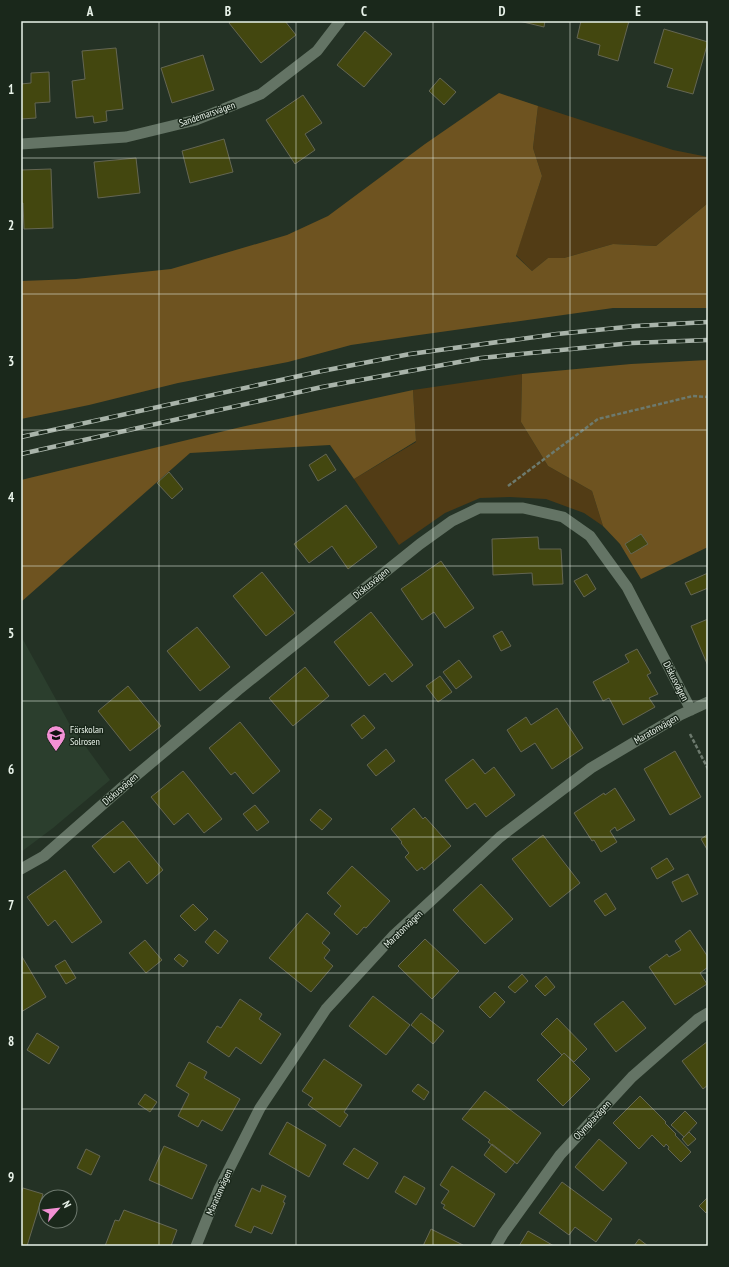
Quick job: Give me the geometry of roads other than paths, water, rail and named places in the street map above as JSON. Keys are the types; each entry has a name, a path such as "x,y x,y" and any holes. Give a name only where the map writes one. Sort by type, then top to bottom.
{"street":[{"name":"Sandemarsvägen","path":"21,144 126,137 196,120 261,94 317,51 340,21"},
{"name":"Diskusvägen","path":"21,869 44,856 126,784 232,695 420,544 452,521 479,508 523,508 563,517 590,536 627,587 691,710"},
{"name":"Maratonvägen","path":"196,1246 219,1189 260,1108 326,1009 394,935 500,837 591,768 680,715 708,702"},
{"name":"Olympiavägen","path":"496,1246 503,1234 565,1149 632,1077 698,1020 708,1014"}],"railway":[{"path":"21,437 322,371 410,354 557,334 636,326 708,322"},
{"path":"21,454 322,387 481,358 632,343 708,340"}],"place":[{"name":"Förskolan Solrosen","path":"56,752"}]}
